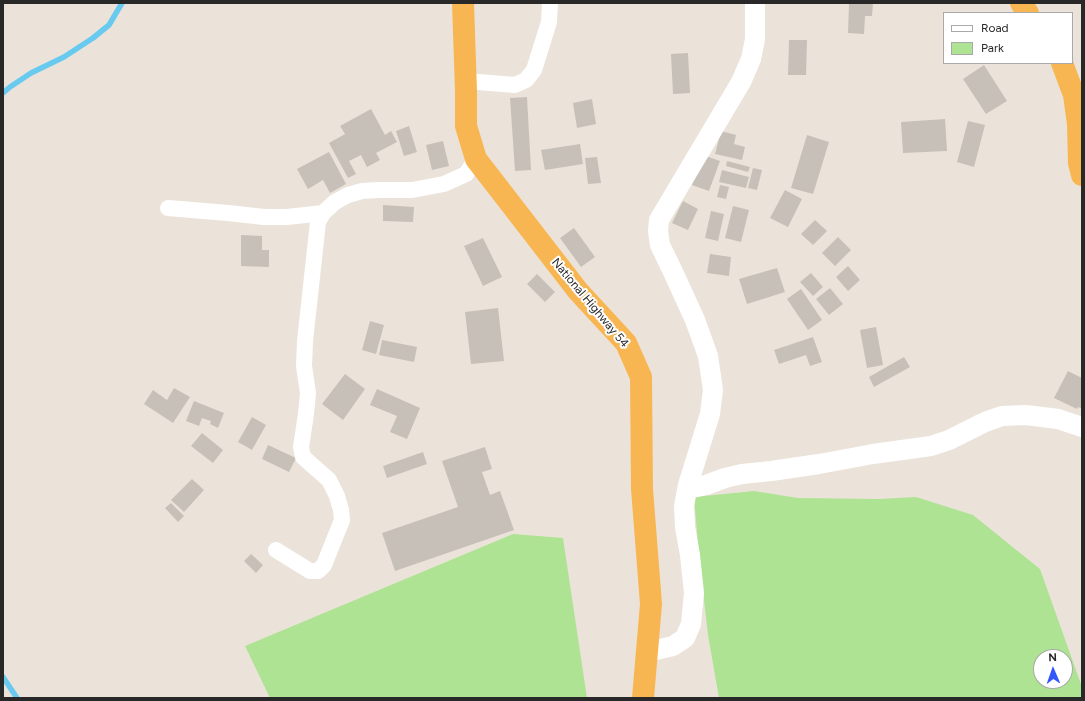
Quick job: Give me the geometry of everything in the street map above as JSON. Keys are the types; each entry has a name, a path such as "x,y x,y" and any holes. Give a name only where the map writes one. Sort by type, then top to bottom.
{"highway":[{"name":"National Highway 54","path":"463,3 466,126 476,159 578,291 626,343 641,377 642,489 652,604 643,698"},
{"path":"1021,3 1027,12"},
{"path":"1062,64 1074,95 1078,124 1079,163 1082,175"}],"street":[{"path":"466,81 515,85 526,80 534,70 548,22 550,3"},
{"path":"647,652 673,646 685,638 691,624 694,593 685,527 684,506 710,414 713,390 708,356 695,320 660,245 658,231 660,220 741,82 751,59 755,39 755,3"},
{"path":"276,550 310,571 318,571 324,565 342,520 337,496 329,480 303,457 302,447 308,393 304,366 305,341 318,222 323,213 335,202 348,195 378,190 412,190 444,184 466,174 476,159"},
{"path":"168,208 228,212 264,217 286,217 323,213"},
{"path":"688,489 742,474 771,472 873,454 931,446 949,440 985,422 1002,416 1026,415 1058,419 1082,427"}],"green space":[{"path":"754,491 798,498 879,499 916,497 973,515 1040,569 1068,649 1033,649 1033,689 1073,689 1073,662 1082,687 1082,698 719,698 708,635 694,497"},
{"path":"513,534 563,538 587,698 270,698 245,646"}],"building":[{"path":"849,3 873,3 872,16 865,16 864,34 848,33"},
{"path":"789,40 807,40 806,75 788,75"},
{"path":"688,53 690,93 673,94 671,54"},
{"path":"984,65 1007,101 986,114 963,79"},
{"path":"527,97 531,170 515,171 510,98"},
{"path":"592,99 596,124 577,128 573,103"},
{"path":"371,109 385,135 391,131 397,142 376,153 380,160 367,167 361,155 349,161 356,174 348,178 329,143 345,134 340,126"},
{"path":"945,119 947,151 903,153 901,122"},
{"path":"968,121 985,125 974,167 957,162"},
{"path":"409,126 417,152 404,156 396,131"},
{"path":"721,131 736,135 734,144 745,147 742,160 715,154"},
{"path":"807,135 829,142 813,194 791,188"},
{"path":"443,141 449,166 432,170 426,145"},
{"path":"580,144 583,164 545,170 541,150"},
{"path":"329,152 346,184 330,193 323,180 308,189 297,169"},
{"path":"703,155 720,161 709,191 692,185"},
{"path":"597,157 601,183 588,184 585,158"},
{"path":"727,161 750,167 748,172 726,166"},
{"path":"753,168 762,170 757,190 748,188"},
{"path":"722,170 749,177 746,188 719,182"},
{"path":"720,185 729,187 726,199 717,197"},
{"path":"785,190 802,199 788,227 770,218"},
{"path":"683,201 698,209 688,230 672,223"},
{"path":"383,205 414,207 413,222 383,221"},
{"path":"733,206 749,210 741,242 725,238"},
{"path":"711,211 724,214 718,241 705,238"},
{"path":"815,220 827,231 813,245 801,234"},
{"path":"574,228 595,257 581,267 560,238"},
{"path":"241,235 262,236 262,250 269,250 269,267 241,266"},
{"path":"838,237 851,250 835,266 822,253"},
{"path":"483,238 502,277 483,286 464,246"},
{"path":"710,254 731,257 729,276 707,273"},
{"path":"848,266 860,280 848,291 836,277"},
{"path":"777,268 785,292 747,304 739,279"},
{"path":"811,273 823,287 813,296 800,282"},
{"path":"537,274 555,292 545,302 527,284"},
{"path":"830,288 843,304 829,315 816,299"},
{"path":"801,289 822,320 808,330 787,299"},
{"path":"498,308 504,361 471,364 465,312"},
{"path":"370,321 384,325 376,354 362,350"},
{"path":"876,327 883,365 867,368 860,330"},
{"path":"813,337 822,362 810,366 806,355 779,364 774,350"},
{"path":"382,340 417,347 414,362 379,355"},
{"path":"904,357 910,367 874,387 869,377"},
{"path":"1068,371 1082,378 1082,409 1078,407 1077,409 1054,398"},
{"path":"345,374 365,389 343,420 322,404"},
{"path":"174,388 190,397 173,423 144,404 153,390 167,400"},
{"path":"377,389 420,408 407,439 390,432 397,416 370,405"},
{"path":"194,401 224,413 218,428 210,424 211,421 202,418 199,426 186,421"},
{"path":"252,417 266,425 252,450 238,442"},
{"path":"202,433 223,450 213,463 191,446"},
{"path":"268,445 296,458 289,472 262,459"},
{"path":"485,447 492,469 482,472 490,495 500,491 514,530 395,571 382,533 458,507 442,461"},
{"path":"423,452 427,464 387,478 383,466"},
{"path":"192,479 204,490 184,512 171,500"},
{"path":"171,503 184,516 178,522 165,508"},
{"path":"251,554 263,565 256,573 244,561"}],"waterway":[{"path":"3,93 31,73 64,57 93,38 109,25 122,3"},
{"path":"3,677 17,698"}]}
